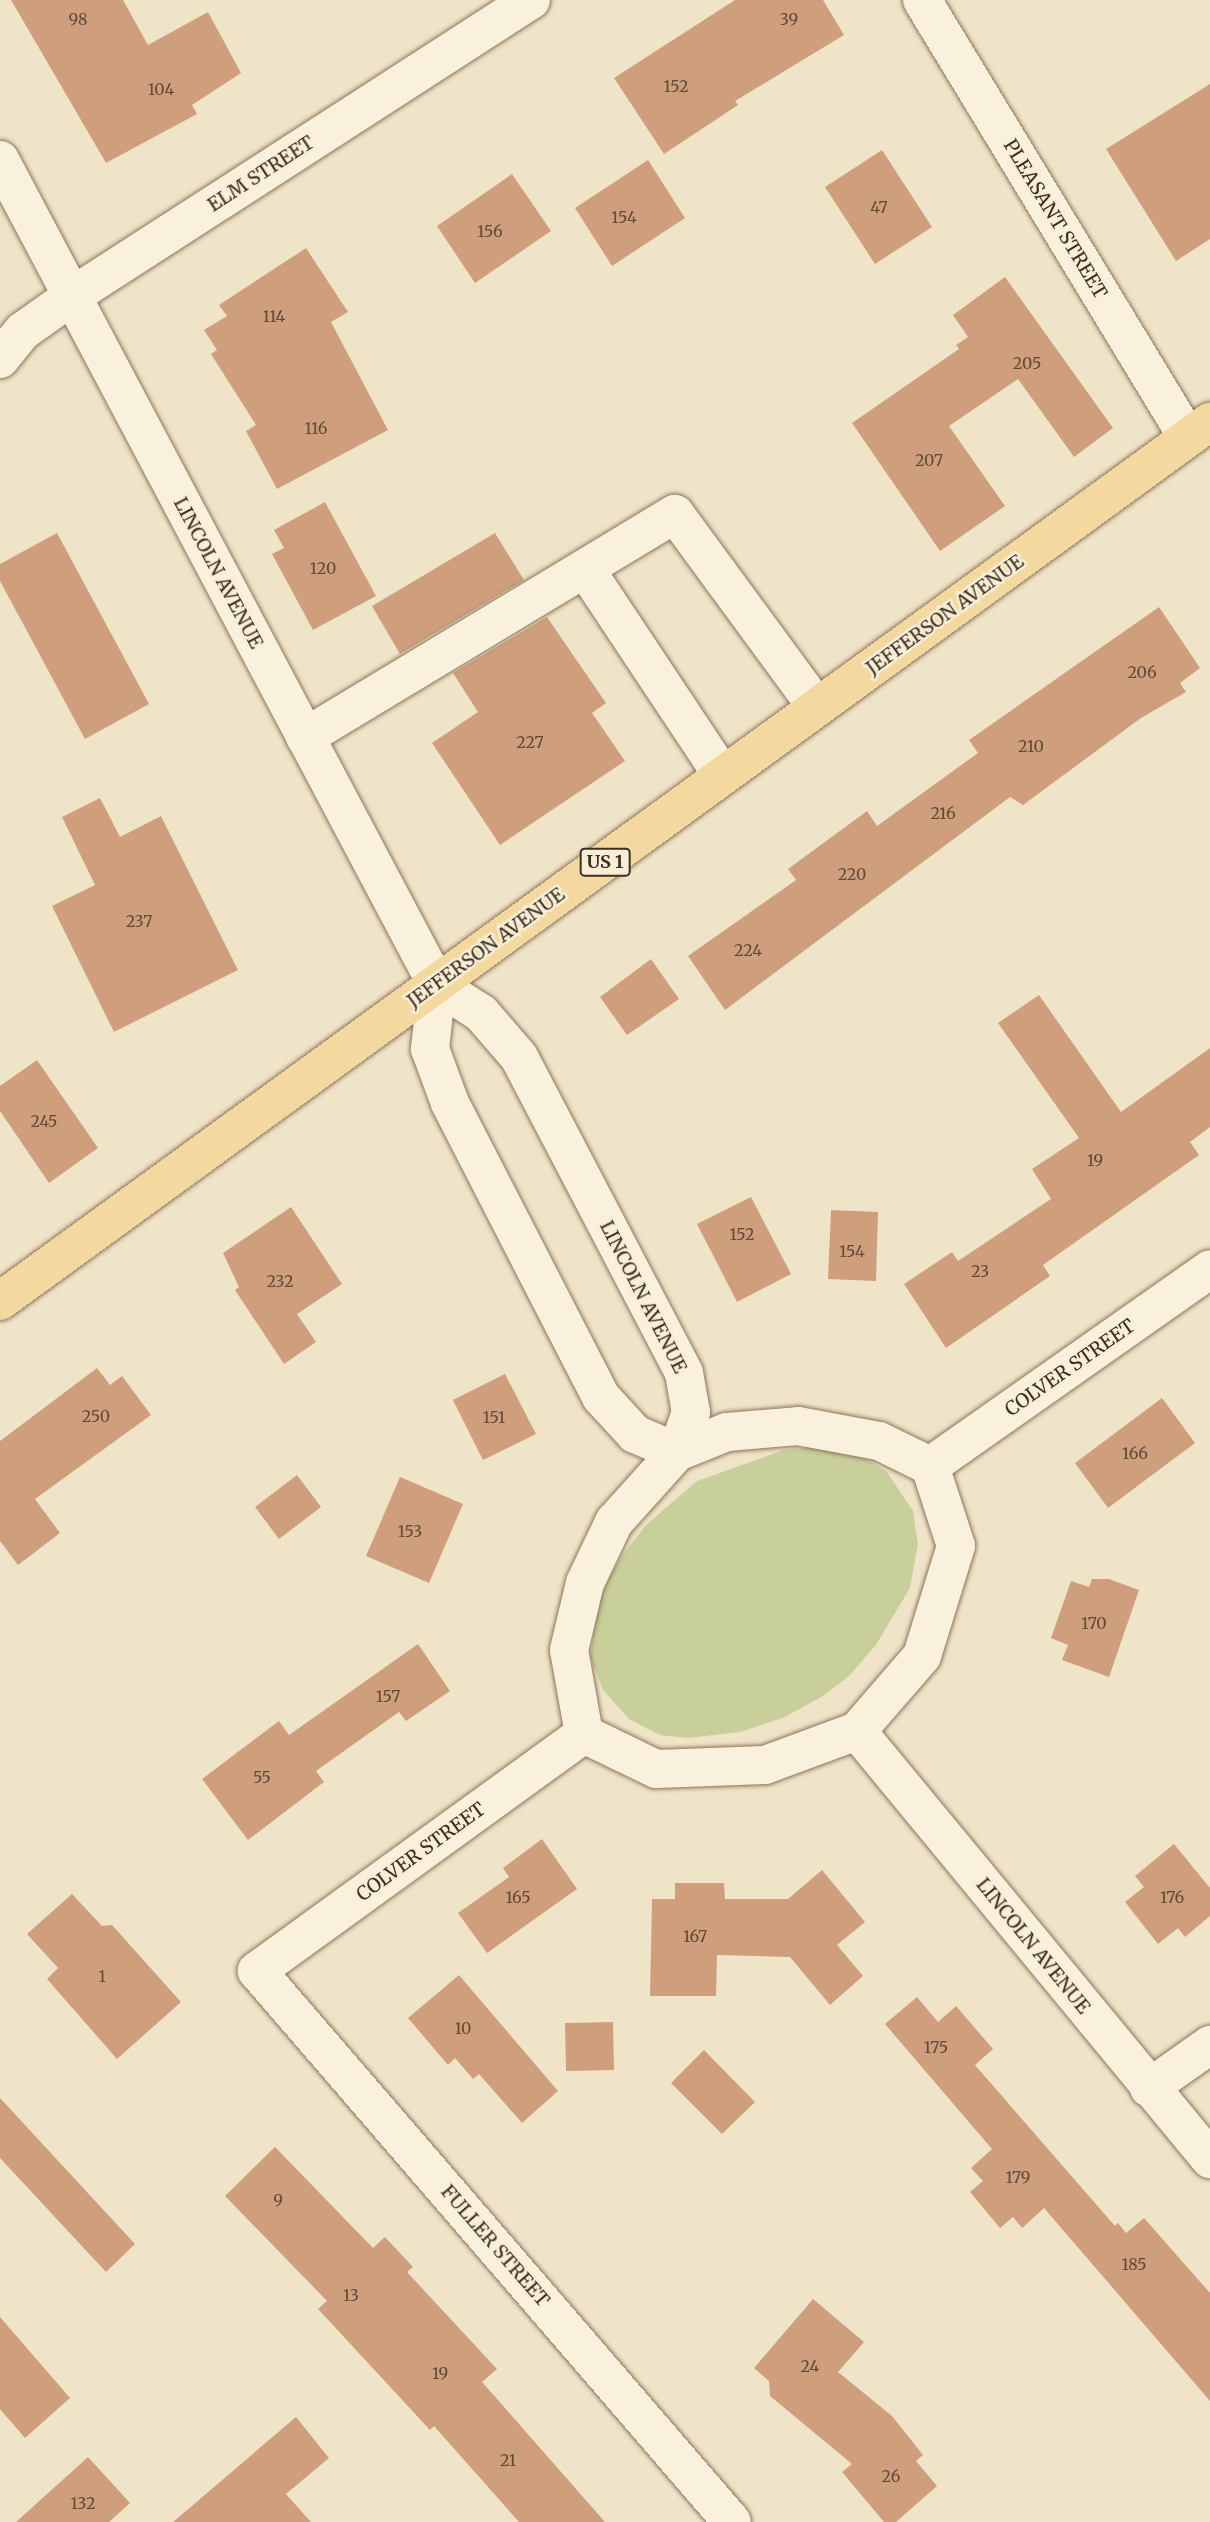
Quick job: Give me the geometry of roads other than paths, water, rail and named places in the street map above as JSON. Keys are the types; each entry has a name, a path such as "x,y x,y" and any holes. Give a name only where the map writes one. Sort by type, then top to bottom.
{"main road":[{"name":"JEFFERSON AVENUE","path":"0,1301 1199,430"}],"street":[{"name":"ELM STREET","path":"0,359 23,331 72,296 531,0"},
{"name":"PLEASANT STREET","path":"922,0 1199,430"},
{"name":"LINCOLN AVENUE","path":"0,160 437,985 481,1013 519,1057 684,1373 691,1412 677,1452"},
{"path":"306,737 675,514 817,707"},
{"path":"586,570 723,776"},
{"path":"437,985 430,1049 450,1102 582,1361 601,1397 635,1434 677,1452"},
{"name":"COLVER STREET","path":"930,1466 1210,1269"},
{"path":"798,1426 879,1441 930,1466 956,1546 922,1656 857,1731 765,1765 656,1769 584,1734 569,1650 585,1583 614,1522 677,1452 727,1432 798,1426"},
{"name":"LINCOLN AVENUE","path":"857,1731 1210,2159"},
{"name":"COLVER STREET","path":"257,1971 584,1734"},
{"name":"FULLER STREET","path":"257,1971 732,2522"},
{"path":"1149,2088 1210,2045"}]}
